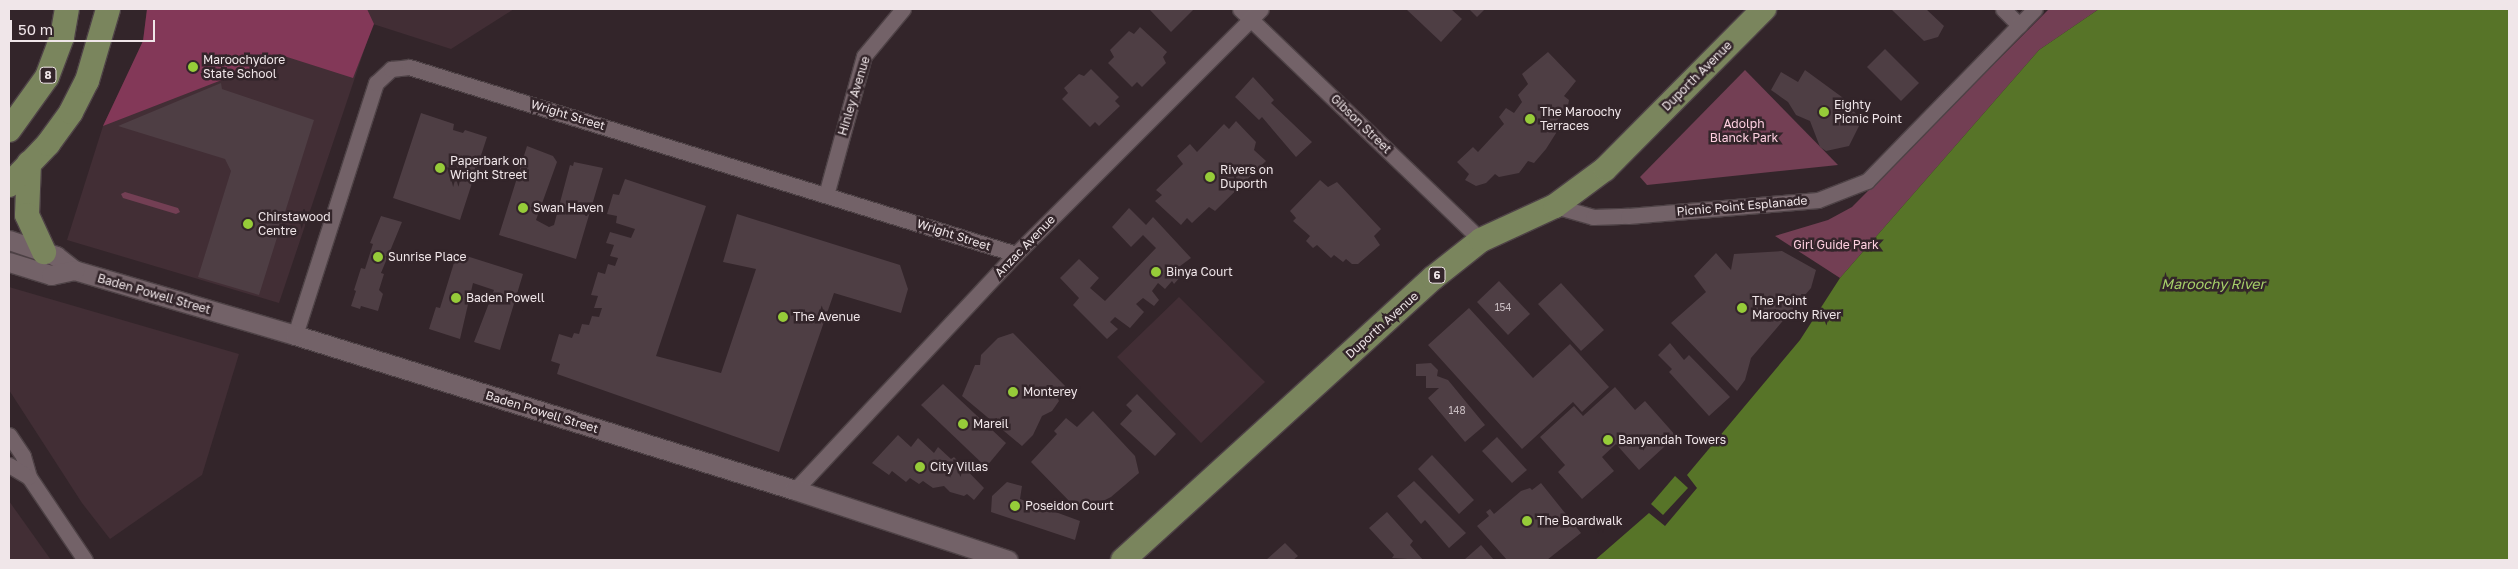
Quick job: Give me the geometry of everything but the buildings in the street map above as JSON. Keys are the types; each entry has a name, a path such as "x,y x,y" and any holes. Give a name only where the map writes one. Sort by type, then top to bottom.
{"main road":[{"name":"8","path":"9,130 47,77 62,37 67,9"},
{"path":"9,185 62,125 87,82 108,9"},
{"name":"Duporth Avenue","path":"1123,560 1433,278 1481,240 1555,206 1605,169 1764,9"},
{"path":"29,164 27,215 44,252"}],"street":[{"name":"Hinley Avenue","path":"826,194 864,56 903,9"},
{"path":"2003,9 2019,25"},
{"name":"Picnic Point Esplanade","path":"1555,206 1593,218 1628,216 1818,200 1859,185 1867,181 2035,9"},
{"name":"Gibson Street","path":"1251,12 1481,240"},
{"name":"Anzac Avenue","path":"795,490 1016,254 1251,12"},
{"name":"Wright Street","path":"295,335 376,83 391,69 410,67 1016,254"},
{"name":"Baden Powell Street","path":"9,240 44,252 74,270 295,335 795,490 1008,560"},
{"name":"Baden Powell Street","path":"9,262 51,276 74,270"},
{"path":"9,435 23,456 29,477 85,560"},
{"path":"9,464 29,477"}],"shaded area":[{"path":"147,9 514,9 451,49 373,24 279,303 67,240 103,126 143,41"},
{"name":"Maroochydore State School","path":"147,9 367,9 374,24 353,78 284,56 103,126 143,41"},
{"path":"9,287 239,354 202,475 110,539 82,503 9,390"},
{"path":"1179,297 1265,382 1201,443 1117,357"},
{"path":"9,501 51,560 9,560"}],"green space":[{"name":"Girl Guide Park","path":"2049,9 2099,9 2039,50 1840,278 1775,236 1828,220 1852,207"},
{"name":"Adolph Blanck Park","path":"1745,70 1838,165 1647,185 1640,177"},
{"path":"125,192 178,208 180,212 176,214 123,198 121,194"}],"water":[{"name":"Maroochy River","path":"2099,9 2509,9 2509,560 1595,560 1649,513 1665,526 1697,488 1687,475 1800,340 1840,278 2039,50"},
{"path":"1675,476 1688,488 1663,515 1651,504"}],"place":[{"name":"Maroochydore State School","path":"193,67"},
{"name":"Eighty Picnic Point","path":"1824,112"},
{"name":"The Maroochy Terraces","path":"1530,119"},
{"name":"Paperbark on Wright Street","path":"440,168"},
{"name":"Rivers on Duporth","path":"1210,177"},
{"name":"Swan Haven","path":"523,208"},
{"name":"Chirstawood Centre","path":"248,224"},
{"name":"Sunrise Place","path":"378,257"},
{"name":"Binya Court","path":"1156,272"},
{"name":"Baden Powell","path":"456,298"},
{"name":"The Point Maroochy River","path":"1742,308"},
{"name":"The Avenue","path":"783,317"},
{"name":"Monterey","path":"1013,392"},
{"name":"Mareil","path":"963,424"},
{"name":"Banyandah Towers","path":"1608,440"},
{"name":"City Villas","path":"920,467"},
{"name":"Poseidon Court","path":"1015,506"},
{"name":"The Boardwalk","path":"1527,521"}]}
